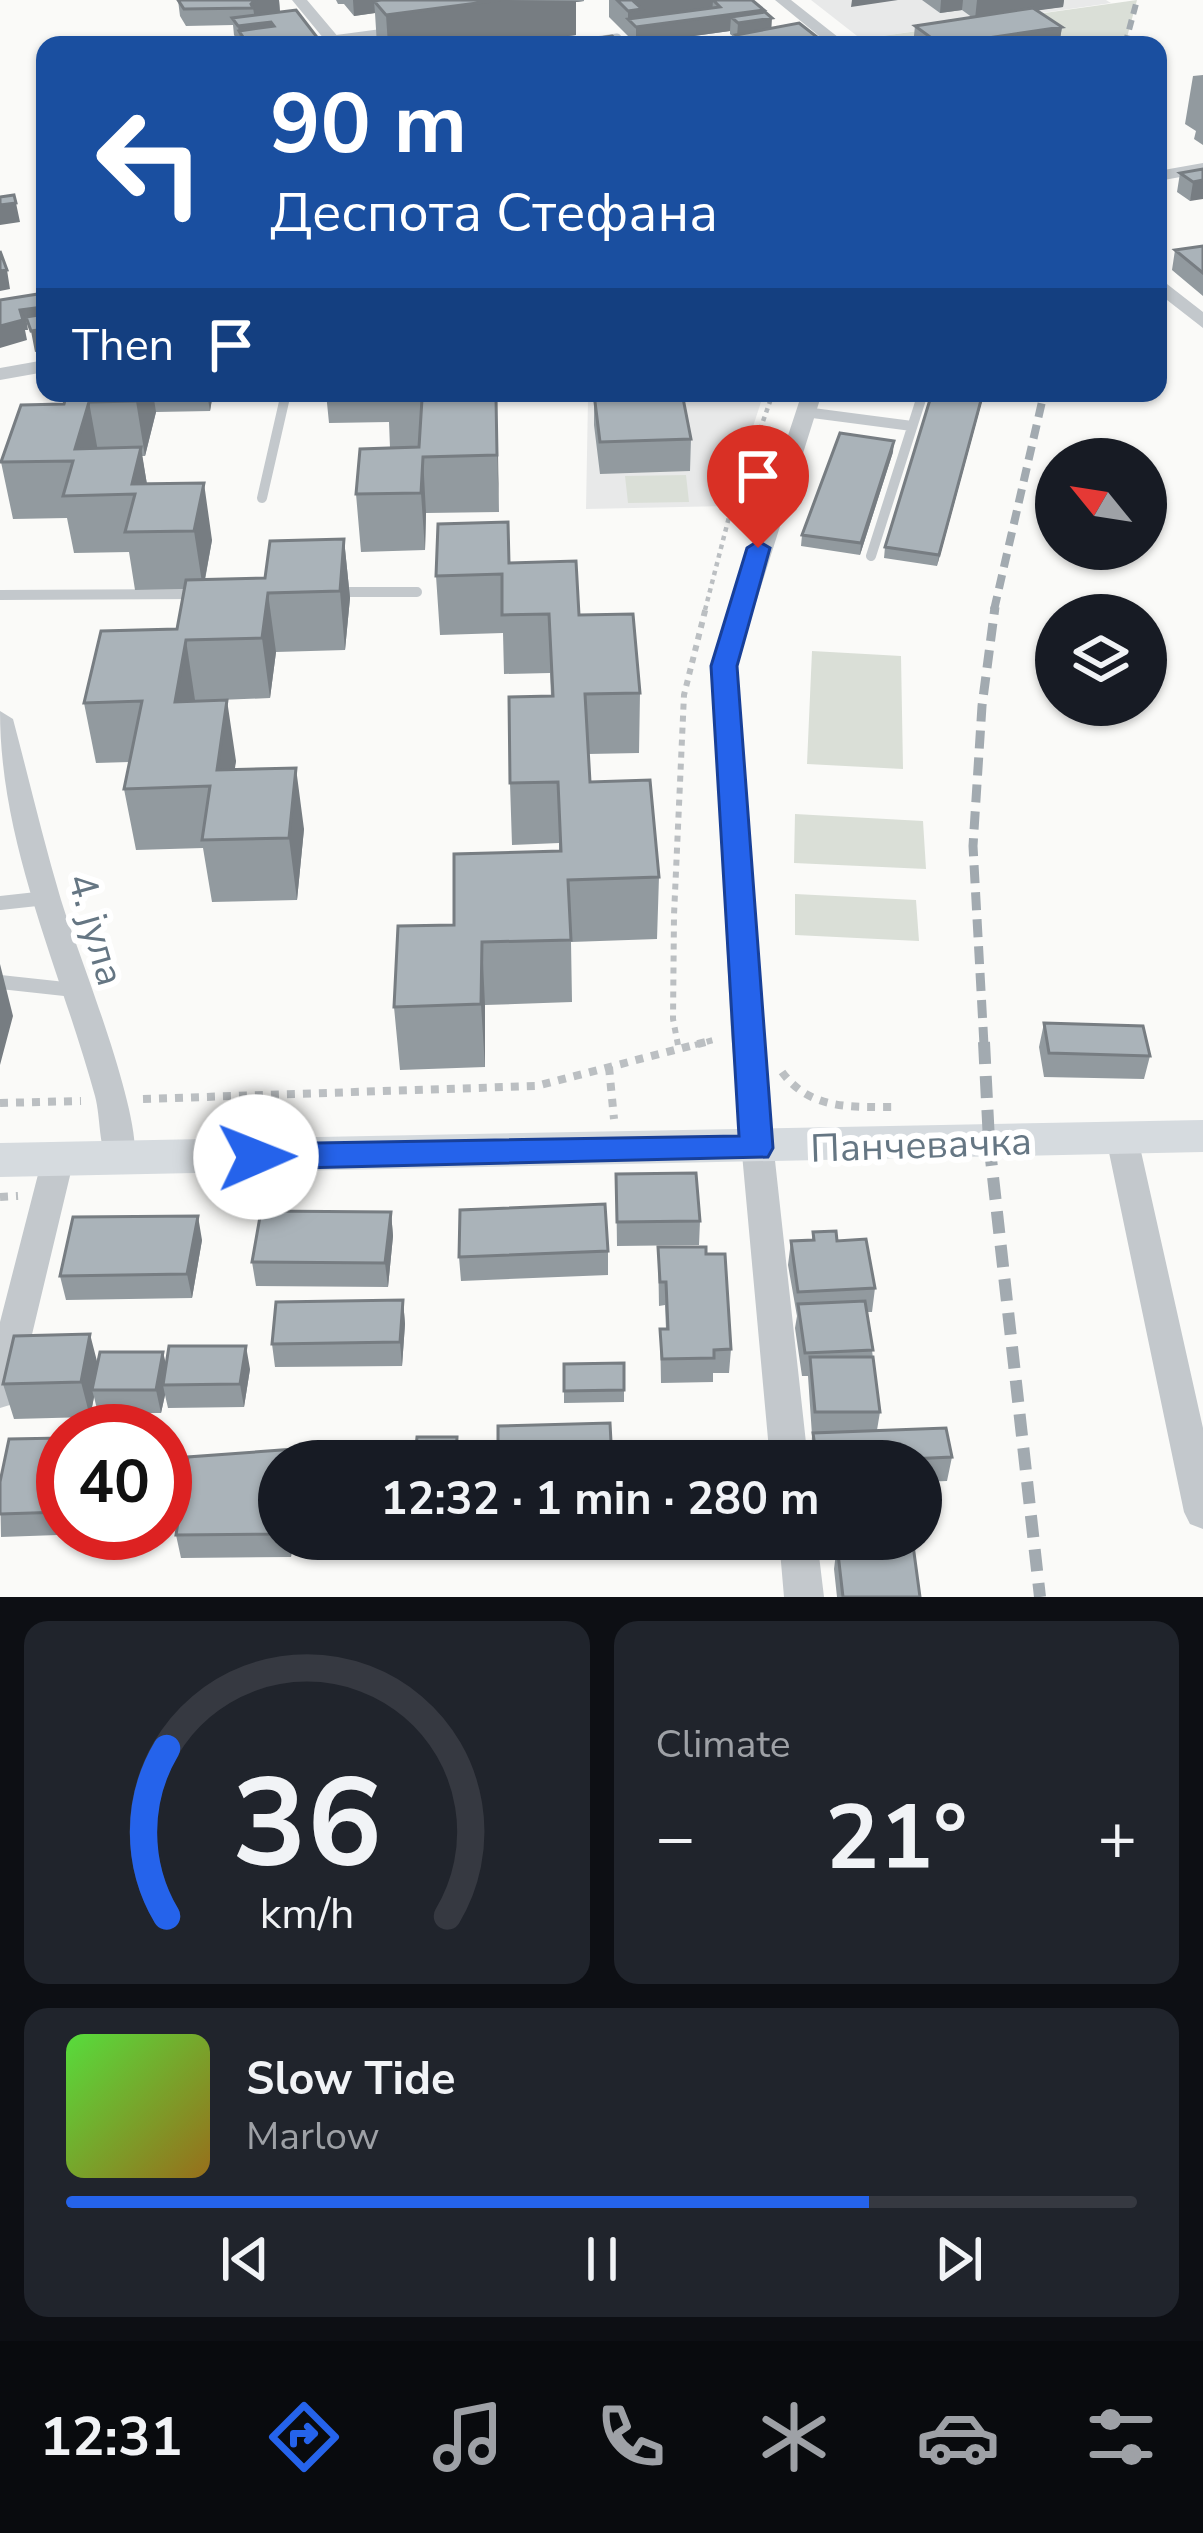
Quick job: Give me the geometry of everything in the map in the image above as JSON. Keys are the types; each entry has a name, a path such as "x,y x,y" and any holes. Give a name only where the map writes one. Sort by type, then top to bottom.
{"street":[{"path":"299,0 329,36"},
{"path":"782,0 828,36"},
{"path":"1167,175 1203,169"},
{"path":"1167,291 1203,322"},
{"path":"0,374 36,368"},
{"path":"787,1440 746,1033 724,666 808,403"},
{"name":"4. јула","path":"2,730 46,898 112,1100 121,1159"},
{"name":"Панчевачка","path":"0,1160 1203,1136"},
{"path":"1122,1138 1203,1512"},
{"path":"0,1394 58,1159"},
{"path":"800,1560 804,1597"}],"lane":[{"path":"372,36 398,31"},
{"path":"262,497 284,402"},
{"path":"871,556 920,402"},
{"path":"808,403 912,426"},
{"path":"325,592 417,592"},
{"path":"0,595 208,593"},
{"path":"0,903 46,898"},
{"path":"0,982 74,990"}],"path":[{"path":"0,1103 536,1086 678,1046 746,1033 777,1047 776,1062 802,1096 833,1106 914,1107"}],"shaded area":[{"path":"811,0 1111,3 882,36 857,36"},
{"path":"1137,0 1127,36 882,36"},
{"path":"588,402 761,402 727,506 586,509"},
{"path":"686,475 689,502 628,503 625,476"},
{"path":"812,651 901,656 903,769 807,764"},
{"path":"795,814 923,821 926,869 794,863"},
{"path":"795,894 916,900 919,941 795,935"}],"building":[{"path":"178,0 255,0 253,8 184,9"},
{"path":"500,0 386,15 374,1"},
{"path":"617,0 632,0 642,9 628,11"},
{"path":"713,0 752,0 764,10 636,27 628,19 720,7"},
{"path":"1033,8 1062,27 1002,36 929,36 915,26"},
{"path":"296,10 316,36 242,36 239,31 274,26 271,22 238,26 232,18"},
{"path":"765,12 772,18 738,23 731,17"},
{"path":"799,23 816,36 737,36"},
{"path":"1203,169 1203,180 1193,182 1180,173"},
{"path":"14,195 16,203 0,205 0,197"},
{"path":"1203,246 1203,273 1175,250"},
{"path":"36,294 36,308 20,310 23,320 0,326 0,300"},
{"path":"36,315 36,330 31,331 26,317"},
{"path":"89,402 75,449 141,447 132,484 204,483 194,531 125,532 135,494 63,496 73,461 1,462 21,405"},
{"path":"422,402 496,402 497,455 423,457 421,493 356,494 360,449 419,447"},
{"path":"595,402 684,402 691,439 600,442"},
{"path":"929,402 981,402 939,555 885,547"},
{"path":"840,433 894,441 861,543 802,535"},
{"path":"508,522 509,563 576,561 579,615 633,614 640,693 585,694 590,782 650,780 659,877 568,880 571,940 482,942 481,1004 394,1007 398,926 454,925 454,854 561,851 558,782 510,783 509,697 553,696 549,614 502,615 502,574 436,576 438,524"},
{"path":"344,539 340,591 268,593 262,638 186,640 175,702 227,700 217,770 296,768 289,838 202,840 210,786 124,789 142,701 84,703 101,631 177,629 186,580 265,578 270,541"},
{"path":"1044,1023 1143,1026 1150,1056 1049,1053"},
{"path":"696,1173 700,1221 617,1222 616,1174"},
{"path":"605,1204 608,1251 459,1257 460,1210"},
{"path":"261,1211 391,1212 385,1263 252,1262"},
{"path":"198,1216 187,1274 60,1276 73,1217"},
{"path":"836,1231 837,1241 866,1239 875,1288 798,1292 791,1241 814,1240 813,1232"},
{"path":"658,1247 706,1247 706,1254 725,1254 731,1349 714,1350 714,1358 662,1359 660,1329 668,1329 666,1282 660,1282"},
{"path":"403,1300 400,1342 272,1344 276,1302"},
{"path":"865,1301 873,1350 805,1353 798,1304"},
{"path":"90,1334 81,1382 3,1384 14,1336"},
{"path":"169,1346 246,1346 240,1384 163,1385"},
{"path":"100,1352 163,1352 156,1390 92,1390"},
{"path":"810,1357 873,1357 880,1412 815,1412"},
{"path":"624,1363 624,1390 564,1391 564,1364"},
{"path":"610,1423 611,1440 498,1440 498,1426"},
{"path":"946,1428 952,1457 942,1457 942,1440 814,1440 813,1433"},
{"path":"417,1437 457,1437 457,1440"},
{"path":"36,1438 36,1513 0,1514 0,1482 9,1439"},
{"path":"258,1452 258,1534 192,1535 192,1457"},
{"path":"839,1560 915,1560 920,1597 843,1597"}],"railway":[{"path":"1127,36 1137,0"},
{"path":"994,610 1042,402"},
{"path":"984,1045 973,846 982,706 995,607"},
{"path":"984,1042 989,1141 1040,1597"}],"route":[{"path":"256,1157 756,1148 724,666 758,548"}]}
